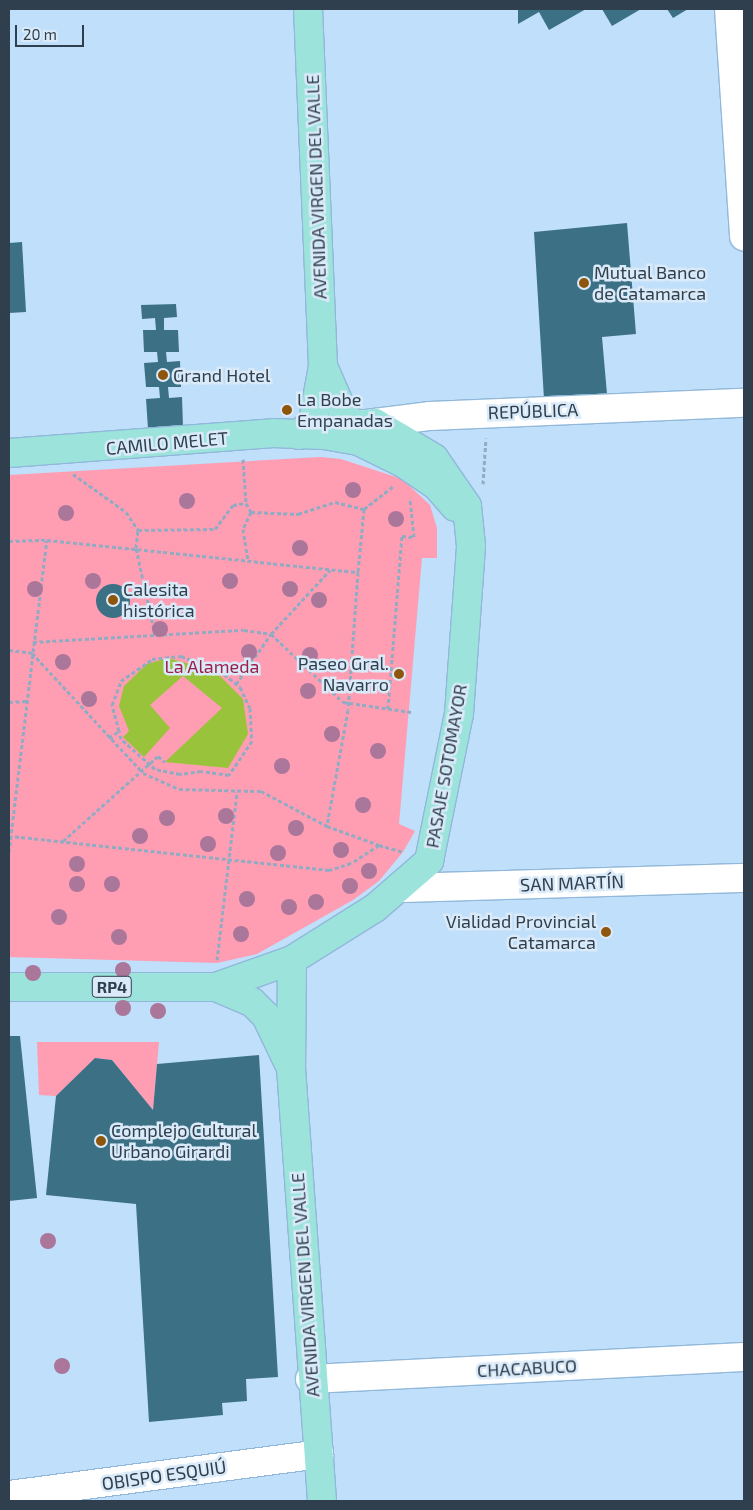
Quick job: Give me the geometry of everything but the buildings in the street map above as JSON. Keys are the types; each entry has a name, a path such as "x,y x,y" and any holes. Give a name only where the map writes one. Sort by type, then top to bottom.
{"main road":[{"name":"AVENIDA VIRGEN DEL VALLE","path":"308,9 323,366 312,435"},
{"name":"AVENIDA VIRGEN DEL VALLE","path":"323,366 337,406 364,423"},
{"name":"PASAJE SOTOMAYOR","path":"292,960 401,888 429,861 437,835 459,714 471,531 467,506 446,470 416,445 364,423"},
{"name":"CAMILO MELET","path":"9,454 312,435"},
{"path":"312,435 367,445 423,476 450,501 471,531"},
{"name":"AVENIDA VIRGEN DEL VALLE","path":"292,960 291,1068 310,1379 319,1454 322,1501"},
{"name":"RP4","path":"9,987 216,987 292,960"},
{"name":"AVENIDA VIRGEN DEL VALLE","path":"216,987 238,994 266,1016 291,1068"}],"street":[{"path":"729,9 741,131 744,237"},
{"name":"REPÚBLICA","path":"312,435 364,423 492,412 744,403"},
{"name":"SAN MARTÍN","path":"401,888 744,878"},
{"name":"CHACABUCO","path":"310,1379 744,1357"},
{"name":"OBISPO ESQUIÚ","path":"9,1495 61,1495 319,1454"}],"path":[{"path":"483,492 485,441 492,429 492,412"},
{"path":"244,458 246,503 251,512"},
{"path":"67,471 126,512 138,530 136,548 155,635"},
{"path":"388,709 402,536 414,537 406,488"},
{"path":"327,826 348,704 364,509 381,494"},
{"path":"251,512 298,514 335,502 364,509"},
{"path":"138,530 215,529 233,506 246,503"},
{"path":"248,560 244,529 251,512"},
{"path":"9,541 47,540 358,572"},
{"path":"9,852 11,813 47,540"},
{"path":"236,684 271,634 331,569"},
{"path":"33,642 244,630 271,634 348,704 411,712"},
{"path":"9,650 32,653 143,773 179,789 237,792 261,791 279,798 327,826 403,852"},
{"path":"152,659 195,660 219,670 236,684 250,708 252,740 229,775 201,771 180,774 149,765 121,739 119,731 113,719 114,691 129,673 152,659"},
{"path":"9,702 27,701"},
{"path":"109,738 119,731"},
{"path":"62,841 143,773 158,756 165,762"},
{"path":"218,956 237,792"},
{"path":"11,836 329,870 351,863 379,845"}],"green space":[{"name":"La Alameda","path":"320,457 341,459 402,479 430,505 437,528 437,558 422,558 399,824 415,831 403,852 379,881 353,900 257,954 217,963 9,957 9,475"},
{"path":"37,1042 159,1042 153,1110 112,1060 96,1058 56,1096 39,1095"}],"shaded area":[{"path":"168,658 215,671 243,699 248,734 228,768 165,762 222,708 183,676 150,705 170,728 144,757 123,737 129,731 119,706 124,686 147,664"}],"place":[{"name":"Mutual Banco de Catamarca","path":"584,283"},
{"name":"Grand Hotel","path":"163,375"},
{"name":"La Bobe Empanadas","path":"287,410"},
{"name":"Calesita histórica","path":"113,600"},
{"name":"Paseo Gral. Navarro","path":"399,674"},
{"name":"Vialidad Provincial Catamarca","path":"606,932"},
{"name":"Complejo Cultural Urbano Girardi","path":"101,1141"}]}
